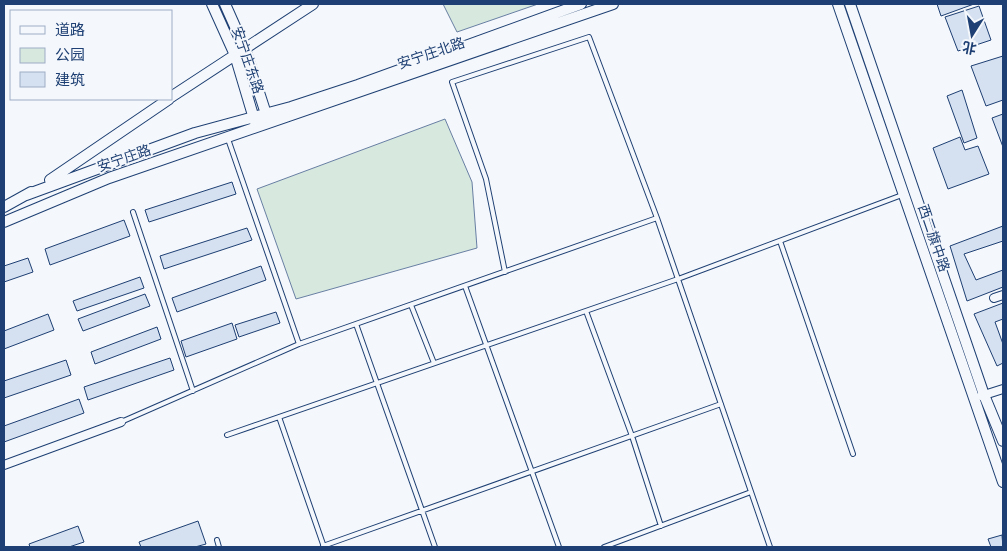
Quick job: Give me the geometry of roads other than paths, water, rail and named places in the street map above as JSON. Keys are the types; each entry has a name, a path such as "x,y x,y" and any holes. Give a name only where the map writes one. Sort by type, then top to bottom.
{"main road":[{"name":"安宁庄东路","path":"212,4 235,55 255,122"},
{"name":"安宁庄东路","path":"225,4 245,49 268,118"},
{"path":"245,49 313,4"},
{"name":"安宁庄北路","path":"268,118 581,4"},
{"name":"安宁庄北路","path":"255,122 613,4"},
{"name":"西二旗中路","path":"838,4 904,194 979,397 1003,441"},
{"name":"西二旗中路","path":"850,4 979,397 1003,482"},
{"name":"安宁庄路","path":"172,97 245,49"},
{"name":"安宁庄路","path":"4,207 74,165 167,100"},
{"name":"安宁庄路","path":"26,195 195,133 255,122"},
{"name":"安宁庄路","path":"4,222 80,188 227,137 255,122"}],"street":[{"path":"994,298 1003,295"},
{"path":"979,397 1003,389"},
{"path":"4,465 121,422"}],"lane":[{"path":"505,272 486,179 452,82 588,37 657,218 770,547"},
{"path":"227,137 299,344"},
{"path":"227,435 678,279 904,194"},
{"path":"133,212 193,392"},
{"path":"121,422 299,344 657,218"},
{"path":"780,241 853,454"},
{"path":"464,286 559,547"},
{"path":"411,305 434,363"},
{"path":"586,311 632,436 661,526"},
{"path":"356,324 434,547"},
{"path":"279,417 323,546 721,404"},
{"path":"604,547 751,492"},
{"path":"217,540 220,547"}]}
